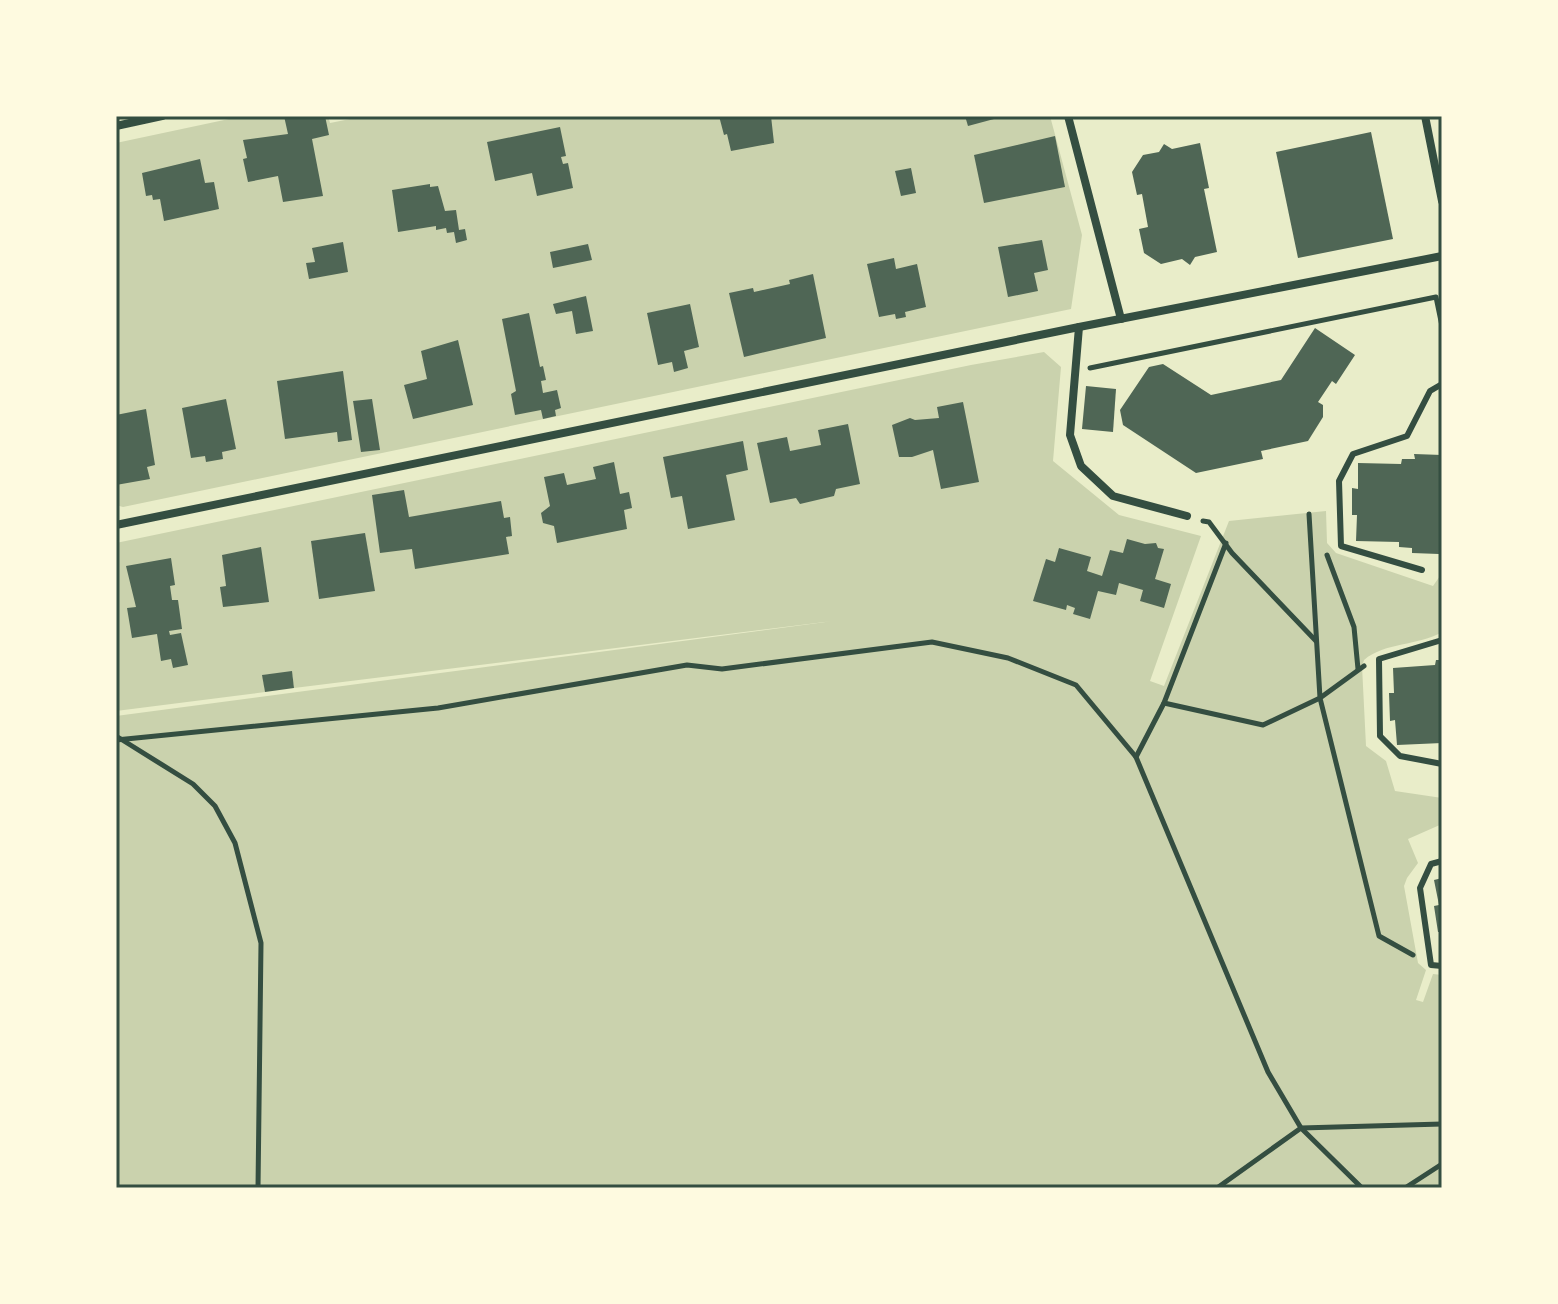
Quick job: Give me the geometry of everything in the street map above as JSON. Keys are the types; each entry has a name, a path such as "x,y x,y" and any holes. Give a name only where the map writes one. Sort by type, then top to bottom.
{"street":[{"path":"116,126 162,116"},
{"path":"1068,116 1121,319"},
{"path":"1425,116 1442,201"},
{"path":"116,525 1079,327 1442,256"},
{"path":"1079,327 1070,435 1081,466 1113,496 1187,516"}],"lane":[{"path":"1286,116 1295,116"},
{"path":"1422,570 1341,546 1339,481 1353,454 1407,436 1430,391 1442,384"},
{"path":"1442,640 1379,659 1380,736 1400,756 1442,764"},
{"path":"1442,861 1431,864 1420,888 1431,965 1442,966"}],"path":[{"path":"1075,371 1436,297 1442,326"},
{"path":"1309,514 1320,698 1379,936 1431,965"},
{"path":"1187,516 1209,522 1232,553 1317,642"},
{"path":"1136,757 1164,703 1226,543"},
{"path":"1341,546 1326,551 1354,627 1358,669"},
{"path":"118,739 438,708 687,665 722,669 932,642 1008,658 1076,685 1136,757 1268,1072 1301,1128 1362,1188"},
{"path":"1164,703 1263,725 1320,698 1358,669 1379,659"},
{"path":"118,739 193,784 215,806 235,843 261,943 258,1188"},
{"path":"1217,1188 1301,1128 1442,1124"},
{"path":"1405,1188 1442,1164"}],"green space":[{"path":"243,116 328,116 330,123 365,116 1050,116 1082,235 1071,309 123,507 116,505 116,143"},
{"path":"1044,352 1061,367 1053,461 1119,515 1201,536 1150,681 1164,686 1229,521 1326,511 1327,543 1336,553 1433,586 1442,573 1442,632 1372,654 1362,666 1366,746 1386,761 1395,791 1442,798 1442,824 1408,839 1418,863 1404,886 1418,963 1426,970 1416,1000 1423,1002 1433,974 1442,975 1442,1188 116,1188 116,716 833,621 294,688 292,672 263,675 265,692 116,711 116,543"}],"building":[{"path":"284,116 325,116 329,135 312,139 323,196 283,202 278,176 248,182 243,140 288,134"},
{"path":"719,116 771,116 774,143 731,151"},
{"path":"965,116 993,116 994,119 968,126"},
{"path":"560,127 566,156 561,157 563,164 568,163 573,188 537,196 532,173 495,181 487,142"},
{"path":"1371,132 1393,239 1298,258 1276,152"},
{"path":"1055,136 1065,187 984,203 974,155"},
{"path":"1200,143 1209,188 1204,189 1217,252 1195,257 1190,265 1182,259 1161,264 1144,253 1139,229 1148,227 1142,194 1137,195 1132,172 1143,155 1159,152 1164,144 1172,149"},
{"path":"200,159 205,183 214,182 219,209 164,221 160,199 153,200 152,195 146,196 142,173"},
{"path":"911,168 916,193 901,196 895,171"},
{"path":"430,184 430,187 438,186 445,211 456,210 459,230 465,229 467,240 456,243 454,232 447,233 446,228 436,230 436,226 398,232 392,190"},
{"path":"1042,240 1048,270 1034,273 1038,291 1008,297 998,247"},
{"path":"343,242 348,272 309,279 306,263 315,262 312,248"},
{"path":"588,244 592,260 553,268 550,252"},
{"path":"894,258 896,269 917,264 926,307 905,312 906,317 896,319 895,314 879,317 867,264"},
{"path":"813,274 826,338 744,357 729,293 753,288 754,292 790,284 789,280"},
{"path":"586,296 593,331 576,334 572,311 556,314 553,304"},
{"path":"690,304 699,347 684,351 688,368 674,372 672,362 658,365 647,313"},
{"path":"529,313 540,367 543,366 546,380 541,381 543,393 557,390 561,408 555,410 556,416 543,419 541,410 515,415 511,394 516,391 502,319"},
{"path":"1315,328 1355,355 1336,384 1332,381 1318,402 1323,405 1323,417 1308,441 1261,451 1263,459 1196,473 1123,425 1120,410 1149,367 1163,364 1211,395 1281,380"},
{"path":"458,340 473,405 413,419 404,385 427,379 421,351"},
{"path":"343,371 352,440 338,442 337,432 285,439 277,381"},
{"path":"1086,386 1116,389 1113,432 1082,429"},
{"path":"226,399 236,449 222,452 223,459 206,462 205,456 191,458 182,408"},
{"path":"372,399 380,450 361,452 353,401"},
{"path":"963,402 979,482 941,489 933,450 912,457 899,457 892,425 910,418 939,418 937,407"},
{"path":"146,409 155,465 147,467 150,479 116,485 116,415"},
{"path":"848,424 860,484 836,489 834,496 800,504 796,498 770,503 757,443 787,437 790,451 821,445 818,430"},
{"path":"743,441 748,470 726,475 735,520 688,529 682,496 671,498 663,457"},
{"path":"1414,454 1442,455 1439,554 1412,553 1412,548 1399,547 1399,542 1356,541 1357,515 1352,515 1352,488 1358,489 1358,463 1401,464 1402,459 1415,459"},
{"path":"614,462 620,494 629,492 632,508 624,510 627,529 557,543 554,526 543,523 541,513 550,506 544,477 564,473 567,485 596,479 593,467"},
{"path":"404,490 409,517 501,501 504,518 510,517 512,536 506,537 509,554 415,569 412,549 380,553 372,495"},
{"path":"365,533 375,591 319,599 311,541"},
{"path":"1127,539 1145,544 1156,543 1158,548 1164,549 1155,579 1171,584 1164,608 1140,601 1143,590 1119,583 1116,595 1098,591 1090,619 1073,614 1075,608 1067,605 1066,610 1033,601 1046,559 1055,562 1059,548 1091,557 1087,571 1102,576 1110,550 1123,553"},
{"path":"261,547 269,602 223,607 220,587 226,586 222,555"},
{"path":"171,558 175,585 170,586 172,600 178,600 182,629 169,631 170,635 181,633 188,665 173,668 171,659 161,661 157,634 132,638 127,608 136,607 126,566"},
{"path":"1436,660 1442,660 1442,743 1397,745 1395,720 1390,721 1389,693 1394,693 1393,668 1435,665"},
{"path":"292,671 294,688 265,692 262,675"},
{"path":"1442,878 1442,932 1438,932 1434,906 1439,905 1434,880"}]}
